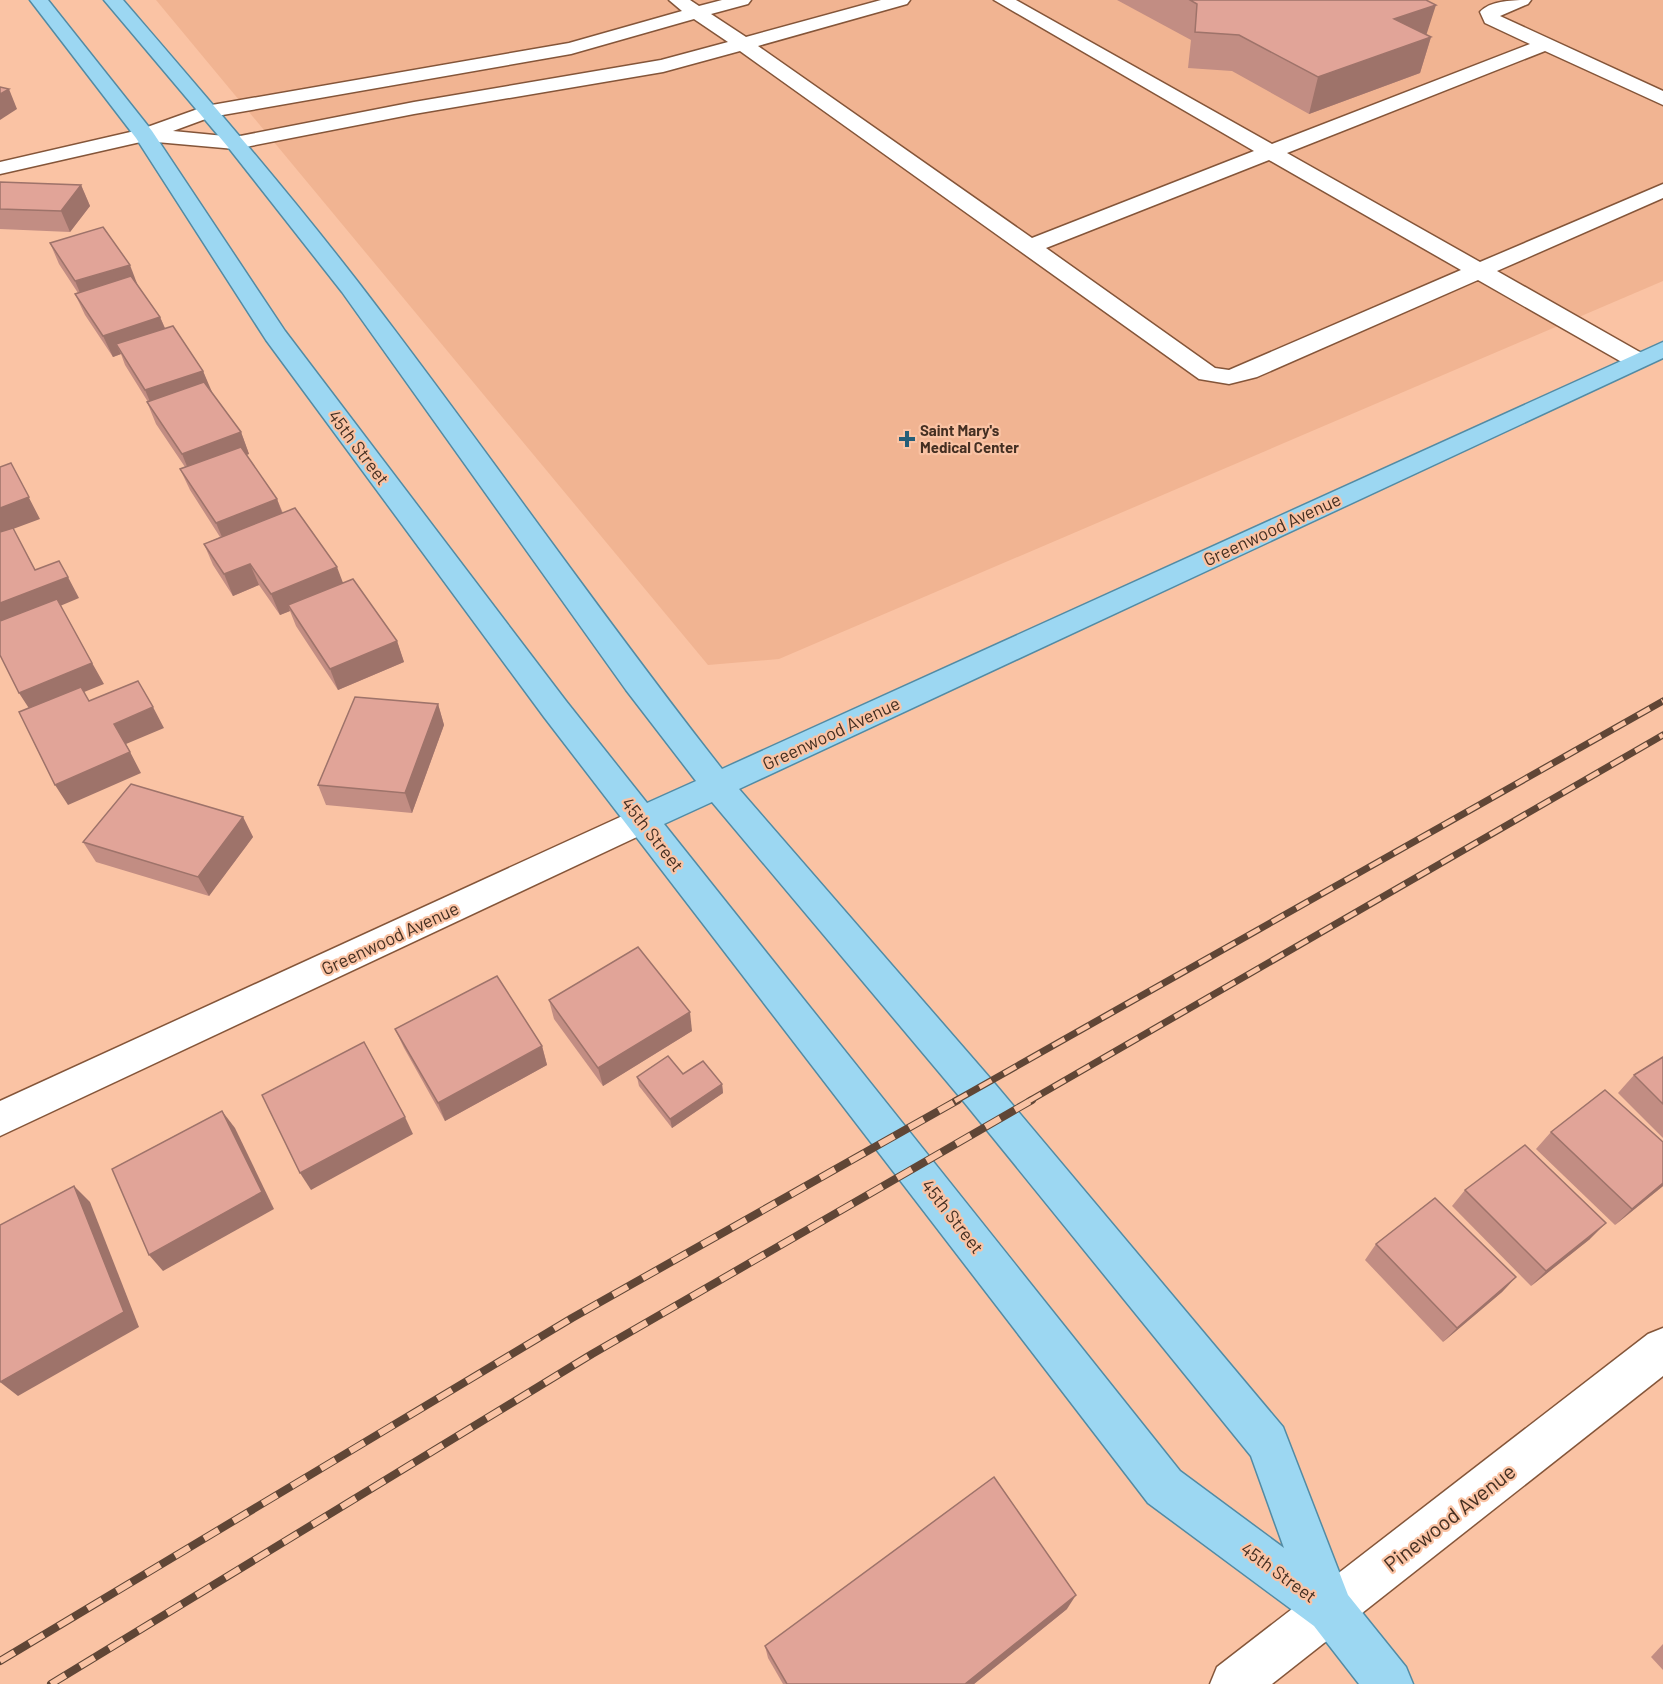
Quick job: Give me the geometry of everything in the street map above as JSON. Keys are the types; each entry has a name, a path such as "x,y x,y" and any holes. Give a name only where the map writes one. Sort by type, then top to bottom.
{"main road":[{"name":"45th Street","path":"39,0 145,135 274,335 555,709 1164,1487 1330,1610 1389,1684"},
{"name":"45th Street","path":"112,0 235,143 351,287 623,663 717,786 976,1090 1268,1442 1330,1610"},
{"name":"Greenwood Avenue","path":"642,820 1663,349"}],"street":[{"path":"678,0 742,46 806,86 1178,356 1208,374 1229,377 1248,372 1663,190"},
{"path":"0,168 145,135 206,111 571,48 742,0"},
{"path":"145,135 235,143 414,108 663,66 902,0"},
{"path":"1003,0 1636,360"},
{"path":"1522,0 1489,12 1492,19 1663,99"},
{"path":"1029,247 1546,44"},
{"name":"Greenwood Avenue","path":"2,1113 642,820"},
{"name":"Pinewood Avenue","path":"1234,1684 1663,1348"}],"shaded area":[{"name":"Saint Mary's Medical Center","path":"156,0 1663,0 1663,281 779,659 708,665"}],"building":[{"path":"1190,0 1426,0 1436,5 1394,19 1431,37 1318,77 1239,35 1195,32 1197,4"},
{"path":"0,87 9,89 0,94"},
{"path":"0,182 81,185 61,211 0,209"},
{"path":"103,227 130,265 75,281 50,243"},
{"path":"131,276 160,317 103,336 75,294"},
{"path":"173,326 203,371 145,390 116,344"},
{"path":"204,382 241,432 182,454 147,402"},
{"path":"241,447 277,499 216,523 180,469"},
{"path":"11,463 29,497 0,508 0,467"},
{"path":"295,508 337,567 271,594 250,564 224,574 204,544"},
{"path":"13,528 35,570 59,561 68,577 0,603 0,532"},
{"path":"353,579 397,641 330,669 288,605"},
{"path":"57,599 92,663 19,693 0,655 0,621"},
{"path":"138,681 153,707 114,724 130,752 55,785 19,712 81,687 89,701"},
{"path":"355,697 438,704 405,793 318,785"},
{"path":"131,784 243,817 198,877 83,842"},
{"path":"638,947 690,1012 598,1068 549,1000"},
{"path":"497,976 542,1046 438,1103 395,1029"},
{"path":"364,1042 405,1117 300,1173 262,1095"},
{"path":"668,1056 683,1074 703,1061 722,1084 670,1119 637,1077"},
{"path":"1663,1057 1663,1104 1634,1075"},
{"path":"1605,1090 1663,1142 1663,1183 1632,1209 1551,1132"},
{"path":"222,1111 262,1192 149,1255 112,1169"},
{"path":"1525,1145 1606,1223 1546,1271 1465,1190"},
{"path":"74,1186 124,1312 0,1382 0,1225"},
{"path":"1435,1198 1516,1277 1457,1328 1376,1244"},
{"path":"994,1477 1076,1595 965,1684 787,1684 765,1646"}],"railway":[{"path":"955,1101 1663,701"},
{"path":"1029,1101 1663,735"},
{"path":"0,1661 572,1318 958,1100"},
{"path":"51,1684 592,1354 1032,1100"}],"place":[{"name":"Saint Mary's Medical Center","path":"907,439"}]}
